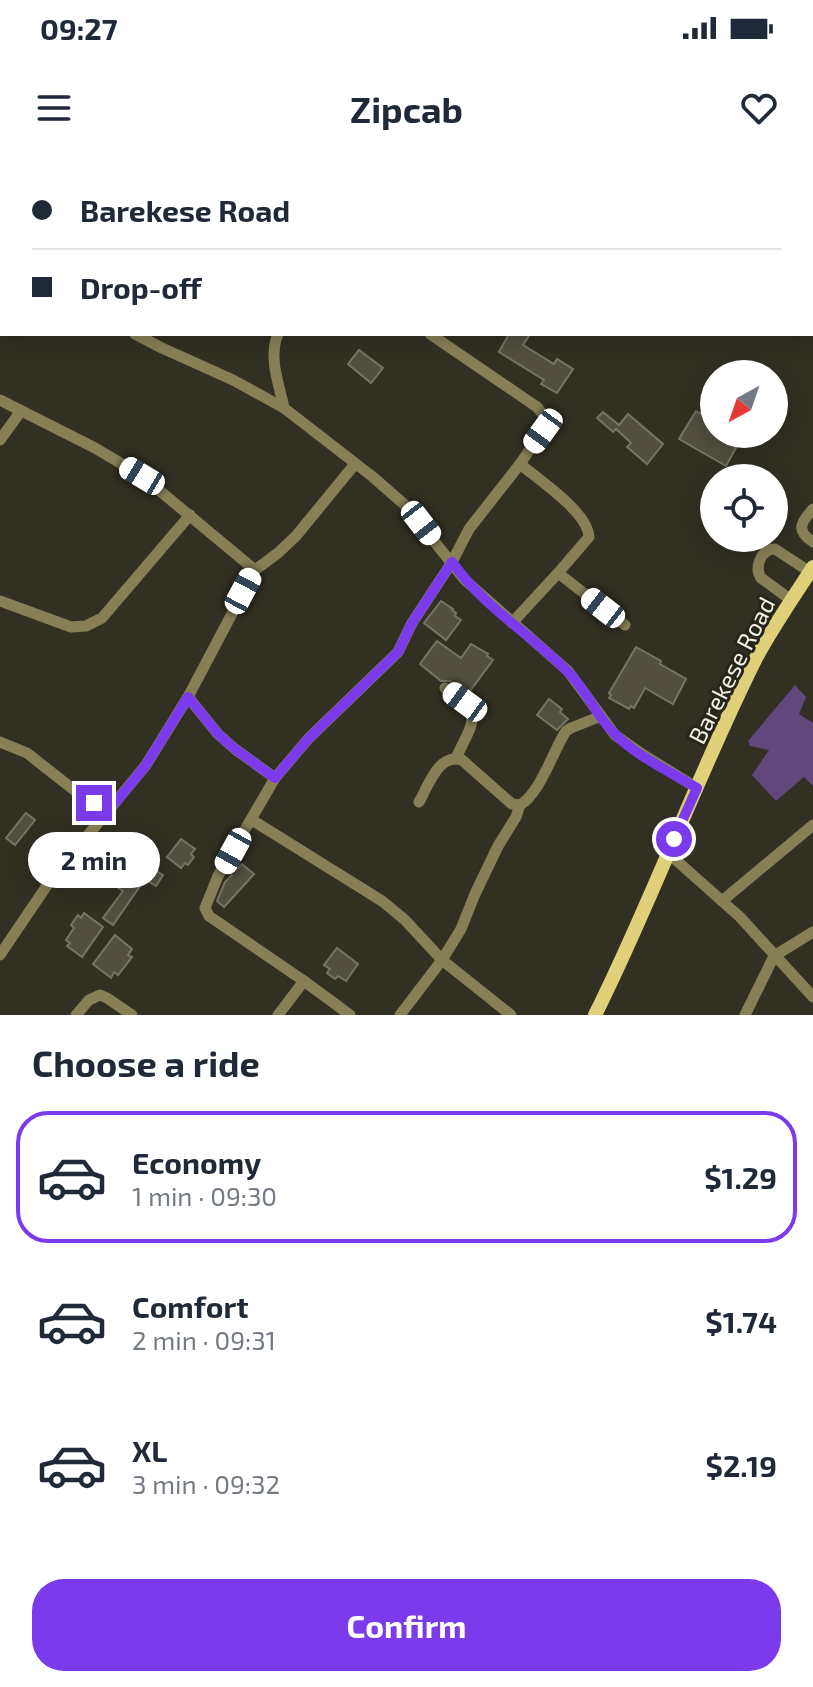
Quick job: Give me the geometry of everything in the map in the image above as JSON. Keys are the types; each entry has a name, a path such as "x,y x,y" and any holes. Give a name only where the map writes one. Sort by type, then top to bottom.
{"main road":[{"name":"Barekese Road","path":"595,1015 756,658 812,570"}],"street":[{"path":"139,336 233,380 284,408 387,488 406,506 465,580 568,671 615,735 697,788"},
{"path":"277,336 273,360 284,408"},
{"path":"350,1015 206,912 206,904 212,888 275,778 308,739 398,652 469,529 546,426 543,414 537,407 433,336"},
{"path":"0,400 95,448 142,476 255,570"},
{"path":"0,440 21,411"},
{"path":"0,955 50,881 146,765 188,697 255,570 296,536 355,464"},
{"path":"512,623 589,537 588,527 571,506 520,464"},
{"path":"813,509 801,529 804,536 813,542"},
{"path":"0,601 71,627 86,626 102,618 190,515"},
{"path":"791,600 758,574 759,562 766,551 775,549 812,570"},
{"path":"558,573 625,625"},
{"path":"445,688 465,702 472,710 474,719 456,758"},
{"path":"188,697 218,734 275,778"},
{"path":"419,802 439,767 456,758 512,804 520,805 527,801 543,776 566,731 601,716"},
{"path":"0,742 27,753 88,801 115,803"},
{"path":"400,1015 442,960 461,929 520,805"},
{"path":"252,820 382,901 405,920 442,960 511,1015"},
{"path":"722,901 813,825"},
{"path":"668,853 740,917 813,997"},
{"path":"745,1015 774,956 813,932"},
{"path":"278,1015 304,981"},
{"path":"76,1015 89,1000 100,995 132,1015"}],"shaded area":[{"path":"795,685 806,697 799,714 813,723 813,786 804,777 776,801 752,775 769,750 750,746 748,741"}],"building":[{"path":"508,336 529,336 523,345 554,364 557,359 573,369 557,393 541,384 544,380 499,352"},
{"path":"359,350 383,368 371,383 348,364"},
{"path":"696,411 700,413 700,448 736,448 727,464 723,464 679,439"},
{"path":"603,412 619,425 628,414 663,444 647,464 627,447 631,443 616,429 613,432 597,418"},
{"path":"441,601 453,609 455,616 461,620 446,640 424,623"},
{"path":"437,641 461,658 471,644 493,660 467,695 450,681 441,681 420,664"},
{"path":"636,647 686,679 673,704 645,688 634,708 631,706 629,709 609,698"},
{"path":"549,699 562,709 560,712 568,719 557,730 537,715"},
{"path":"26,813 35,820 15,845 6,838"},
{"path":"181,839 195,849 191,854 194,857 181,868 167,857"},
{"path":"133,857 163,875 156,886 145,879 113,925 103,918 123,891 115,886 124,872 121,870"},
{"path":"242,864 254,874 224,907 217,901 225,882 232,875 230,873"},
{"path":"84,913 103,927 82,957 67,946 70,943 66,940 74,928 71,925 78,915 81,918"},
{"path":"115,935 132,949 128,955 132,957 118,975 114,972 111,978 93,964"},
{"path":"337,948 358,964 346,981 338,976 335,979 327,973 330,969 324,965"}],"route":[{"path":"94,803 115,803 146,765 188,697 218,734 275,778 308,739 398,652 412,623 452,562 465,580 568,671 615,735 697,788 674,839"}]}
